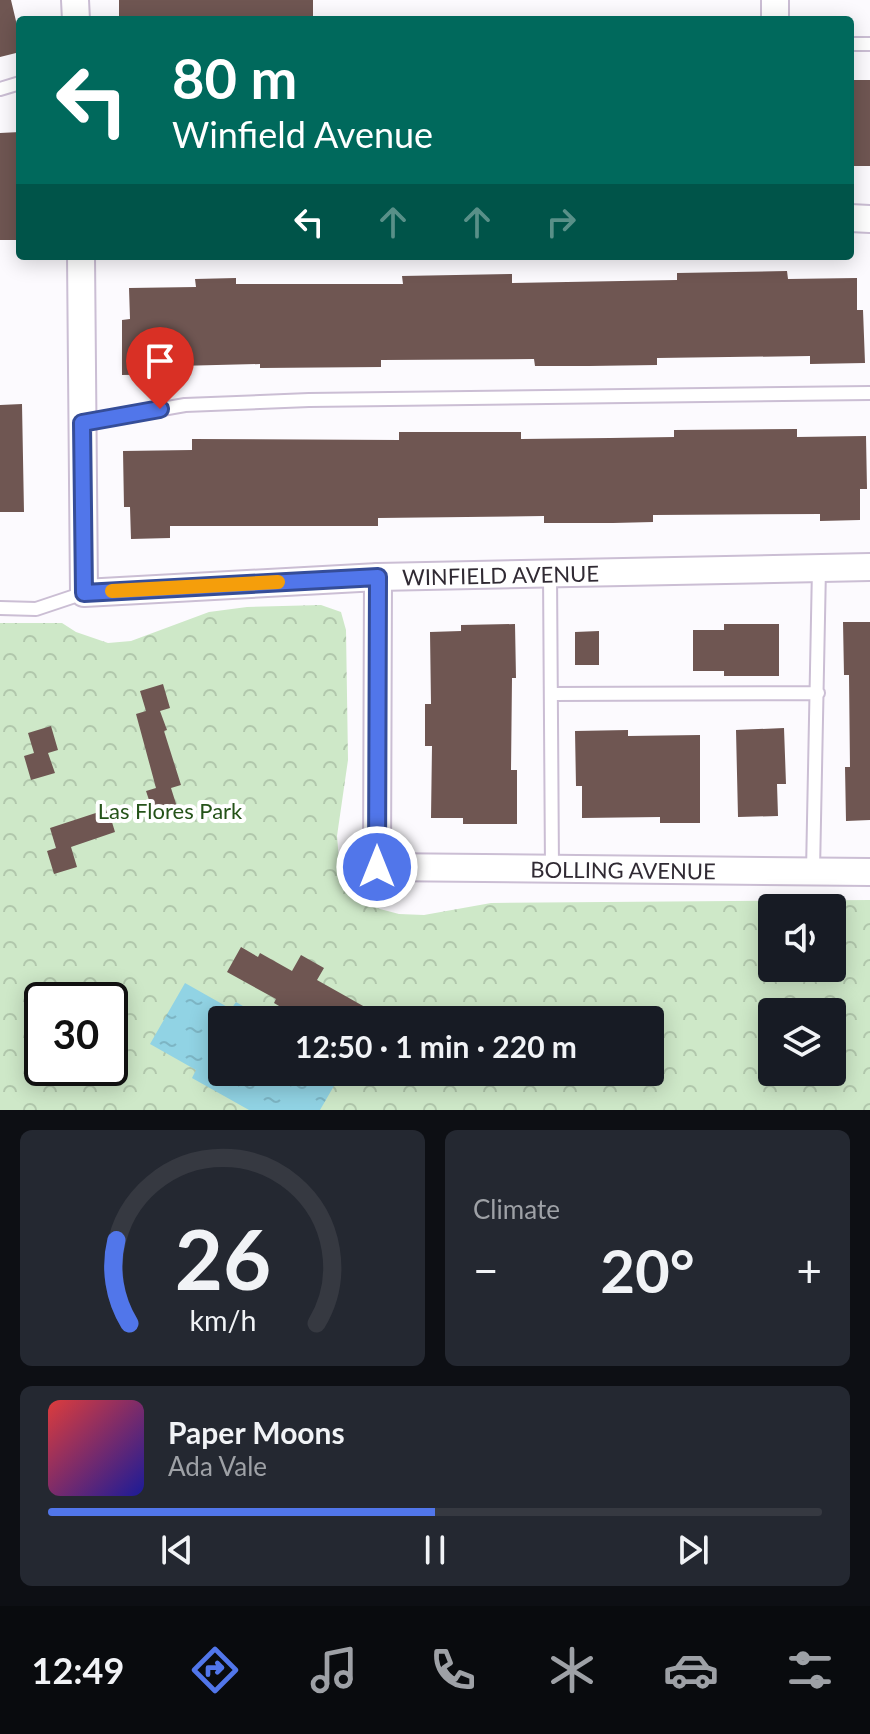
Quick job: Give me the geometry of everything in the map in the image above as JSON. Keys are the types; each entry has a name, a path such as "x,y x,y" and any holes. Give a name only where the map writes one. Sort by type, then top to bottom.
{"street":[{"path":"81,260 84,593"},
{"name":"WINFIELD AVENUE","path":"84,593 378,577 870,567"},
{"name":"BOLLING AVENUE","path":"378,577 377,867 870,872"}],"lane":[{"path":"82,423 185,405 216,403 870,393"},
{"path":"813,871 819,568"},
{"path":"550,573 552,868"},
{"path":"0,608 36,609 84,593"},
{"path":"551,694 818,693"}],"green space":[{"name":"Las Flores Park","path":"321,605 341,612 346,630 348,760 337,836 339,860 350,883 363,898 380,909 424,915 491,903 758,901 758,982 846,982 846,900 870,900 870,1110 0,1110 0,623 62,623 76,632 108,643 131,641 209,612 247,607"}],"water":[{"path":"185,983 226,1006 208,1006 208,1086 334,1086 320,1110 249,1110 192,1078 196,1070 150,1044"}],"building":[{"path":"0,0 11,0 16,21 16,53 0,57"},
{"path":"119,0 313,0 313,16 119,16"},
{"path":"854,80 870,80 870,166 854,166"},
{"path":"16,132 16,240 0,240 0,133"},
{"path":"787,271 788,279 857,278 857,310 863,310 865,363 810,364 810,356 657,358 657,365 589,366 535,366 534,359 381,360 381,367 260,368 260,364 177,366 177,374 122,375 122,320 130,319 129,288 196,287 195,279 236,278 236,284 403,284 402,276 512,274 512,283 677,280 677,273"},
{"path":"22,404 24,512 0,512 0,405"},
{"path":"797,429 797,437 866,436 867,489 860,489 860,520 820,521 820,514 653,515 653,522 613,523 544,523 544,516 378,518 378,526 170,526 170,538 131,539 130,507 124,507 123,451 192,450 192,439 399,440 399,432 521,432 521,439 674,437 674,430"},
{"path":"843,622 870,622 870,820 846,821 845,767 850,767 849,675 844,675"},
{"path":"515,624 516,678 512,678 511,770 517,770 517,824 463,824 463,818 431,818 432,746 425,746 425,704 431,704 430,632 461,631 461,625"},
{"path":"724,624 779,624 779,676 724,676 724,671 693,671 693,630 724,630"},
{"path":"599,631 599,665 575,665 575,632"},
{"path":"163,684 170,708 160,711 181,785 171,788 177,807 154,815 146,791 156,788 136,714 146,711 140,691"},
{"path":"51,726 58,750 48,753 55,773 31,780 24,756 34,753 28,733"},
{"path":"784,728 786,784 777,784 778,816 738,817 736,730"},
{"path":"628,730 628,736 700,735 700,823 660,823 660,817 582,818 582,786 576,786 575,731"},
{"path":"108,809 115,832 71,847 77,867 54,874 47,851 56,848 50,828"},
{"path":"241,947 258,957 260,953 292,971 301,955 324,968 317,980 363,1006 279,1006 274,1003 276,999 227,972"}],"slow traffic":[{"path":"112,591 278,582"}],"route":[{"path":"160,409 82,423 84,593 378,577 377,867"}]}
